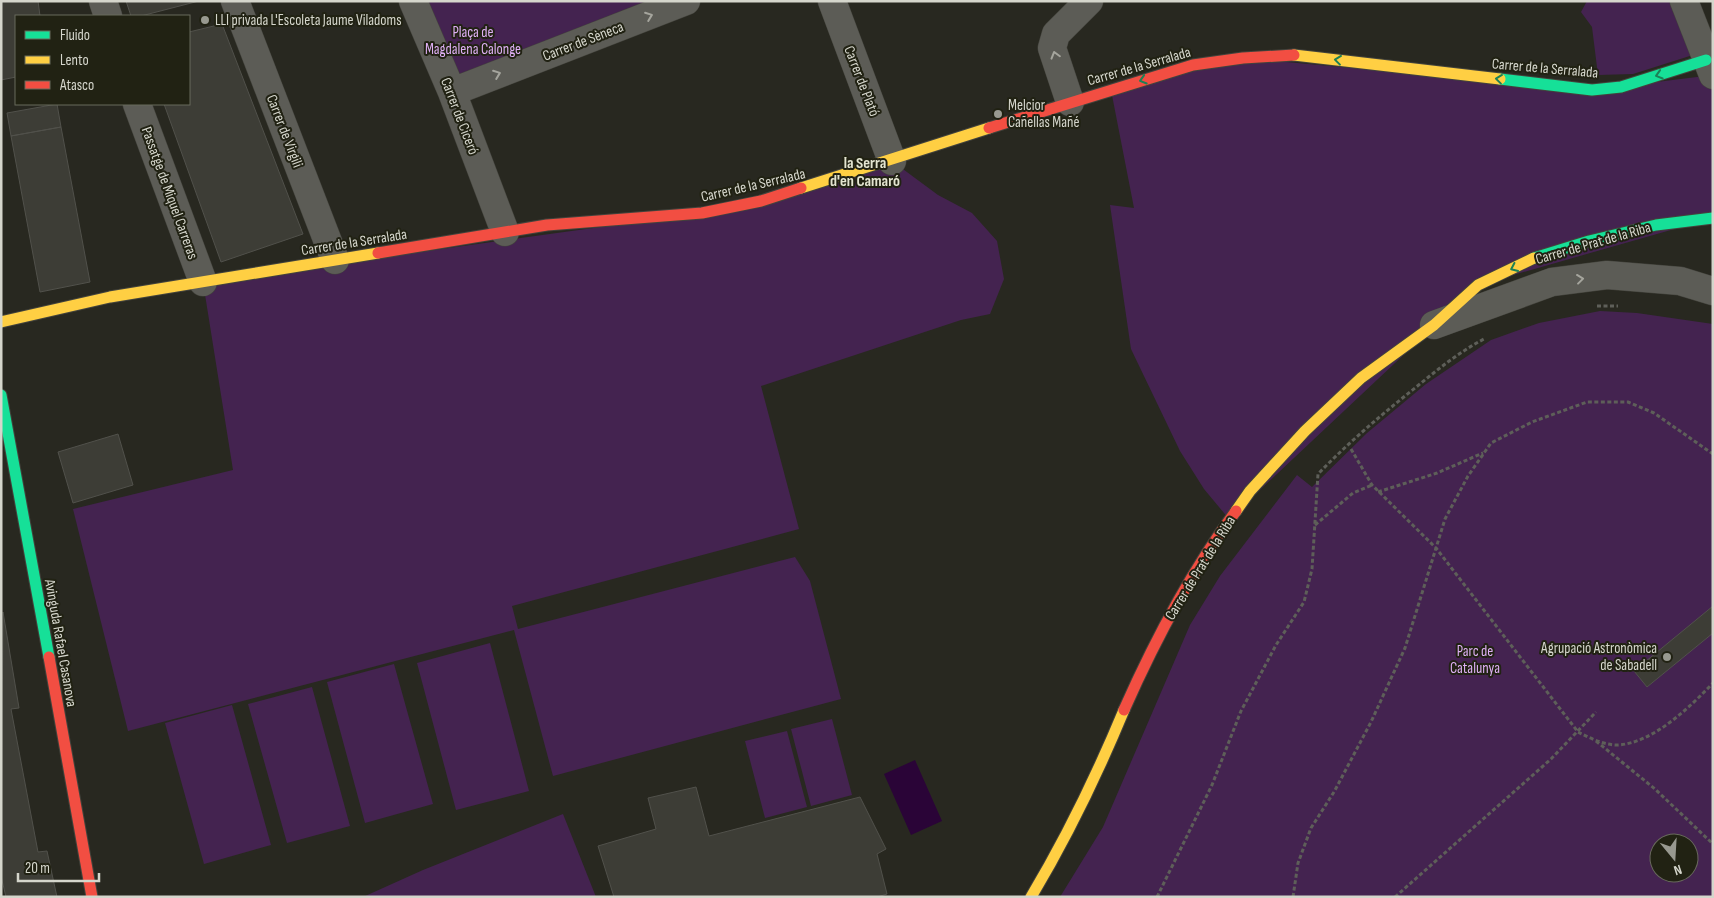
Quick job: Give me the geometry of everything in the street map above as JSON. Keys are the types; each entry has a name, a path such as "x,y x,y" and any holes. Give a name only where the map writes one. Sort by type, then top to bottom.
{"street":[{"path":"103,1 108,15"},
{"name":"Carrer de Virgili","path":"235,1 335,260"},
{"name":"Carrer de Ciceró","path":"413,1 452,92 505,232"},
{"name":"Carrer de Sèneca","path":"452,92 686,1"},
{"name":"Carrer de Plató","path":"832,1 892,161"},
{"path":"1070,102 1052,48 1056,34 1089,1"},
{"path":"1684,1 1709,68"},
{"name":"Carrer de la Serralada","path":"1,322 110,297 547,225 702,213 761,201 892,161 1070,102 1193,65 1243,58 1292,55 1592,90 1622,86 1709,68"},
{"name":"Passatge de Miquel Carreras","path":"137,105 203,282"},
{"name":"Carrer de Prat de la Riba","path":"1031,897 1054,859 1093,784 1125,708 1176,602 1209,547 1250,491 1305,431 1361,378 1434,325 1478,284 1529,260 1589,241 1656,225 1713,218"},
{"name":"Carrer de Prat de la Riba","path":"1434,325 1552,282 1598,276 1680,281 1713,290"},
{"name":"Avinguda Rafael Casanova","path":"1,395 92,897"}],"path":[{"path":"1596,306 1620,306"},
{"path":"1157,897 1212,785 1244,704 1276,645 1304,602 1312,569 1318,474 1364,430 1424,381 1466,348 1492,334"},
{"path":"1293,897 1298,864 1311,828 1334,792 1371,722 1405,648 1445,519 1468,476 1491,443 1532,422 1587,402 1628,402 1654,413 1713,454"},
{"path":"1351,449 1372,485 1436,548 1578,732 1595,741 1655,789 1713,844"},
{"path":"1378,492 1437,473 1485,452"},
{"path":"1315,525 1353,493 1372,485"},
{"path":"1595,741 1618,745 1654,734 1693,703 1713,683"},
{"path":"1395,897 1552,759 1596,712"}],"green space":[{"name":"Plaça de Magdalena Calonge","path":"413,1 686,1 452,92"},
{"path":"1587,1 1678,1 1696,54 1633,74 1598,75 1592,27 1581,12"},
{"path":"1243,58 1592,90 1713,75 1713,218 1478,285 1229,519 1204,489 1180,451 1131,349 1110,205 1134,208 1111,90"},
{"path":"892,161 938,195 972,213 997,241 1004,279 990,314 961,320 761,386 799,529 512,606 518,629 795,557 810,581 841,699 553,776 514,630 128,731 73,509 233,470 203,282 702,213"},
{"name":"Parc de Catalunya","path":"1600,311 1637,313 1713,324 1713,897 1060,897 1103,827 1190,625 1220,576 1297,475 1312,487 1367,433 1426,384 1491,340 1539,323"},
{"path":"490,643 529,791 456,810 417,663"},
{"path":"394,664 433,804 365,823 327,682"},
{"path":"312,687 350,826 287,843 248,704"},
{"path":"232,705 271,845 204,864 165,723"},
{"path":"832,719 852,795 811,806 791,729"},
{"path":"787,731 807,807 765,818 745,741"},
{"path":"563,814 596,897 363,897 423,870"}],"shaded area":[{"path":"915,760 942,821 911,835 884,774"}],"building":[{"path":"1,1 38,1 40,15 15,15 15,77 1,80"},
{"path":"126,1 199,1 145,15 131,15"},
{"path":"222,24 303,234 221,262 164,105 190,105 190,32"},
{"path":"57,105 61,127 11,136 7,113"},
{"path":"61,127 90,282 40,292 11,136"},
{"path":"118,434 133,485 73,503 58,452"},
{"name":"Agrupació Astronòmica de Sabadell","path":"1713,606 1713,633 1647,687 1634,671"},
{"path":"3,612 19,708 11,709 38,852 47,851 57,897 6,897 1,876"},
{"path":"696,787 709,836 860,797 886,849 877,854 887,894 877,897 614,897 598,846 656,829 648,798"}],"traffic: fast":[{"path":"1500,79 1592,90 1621,87 1706,60"},
{"path":"1534,258 1589,241 1656,225 1713,218"},
{"path":"1,395 49,657"}],"traffic: slow":[{"path":"1294,55 1500,79"},
{"path":"801,188 989,128"},
{"path":"1,322 110,297 378,253"},
{"path":"1236,511 1250,491 1305,431 1361,378 1434,325 1478,285 1534,258"},
{"path":"1031,897 1081,805 1124,710"}],"traffic: jam":[{"path":"989,128 1193,65 1243,58 1294,55"},
{"path":"378,253 547,225 702,213 761,201 801,188"},
{"path":"1124,710 1174,608 1203,558 1236,511"},
{"path":"49,657 92,897"}],"place":[{"name":"LLI privada L'Escoleta Jaume Viladoms","path":"205,20"},
{"name":"Melcior Cañellas Mañé","path":"998,114"},
{"name":"Agrupació Astronòmica de Sabadell","path":"1667,657"}],"district":[{"name":"la Serra d'en Camaró","path":"865,171"}]}
